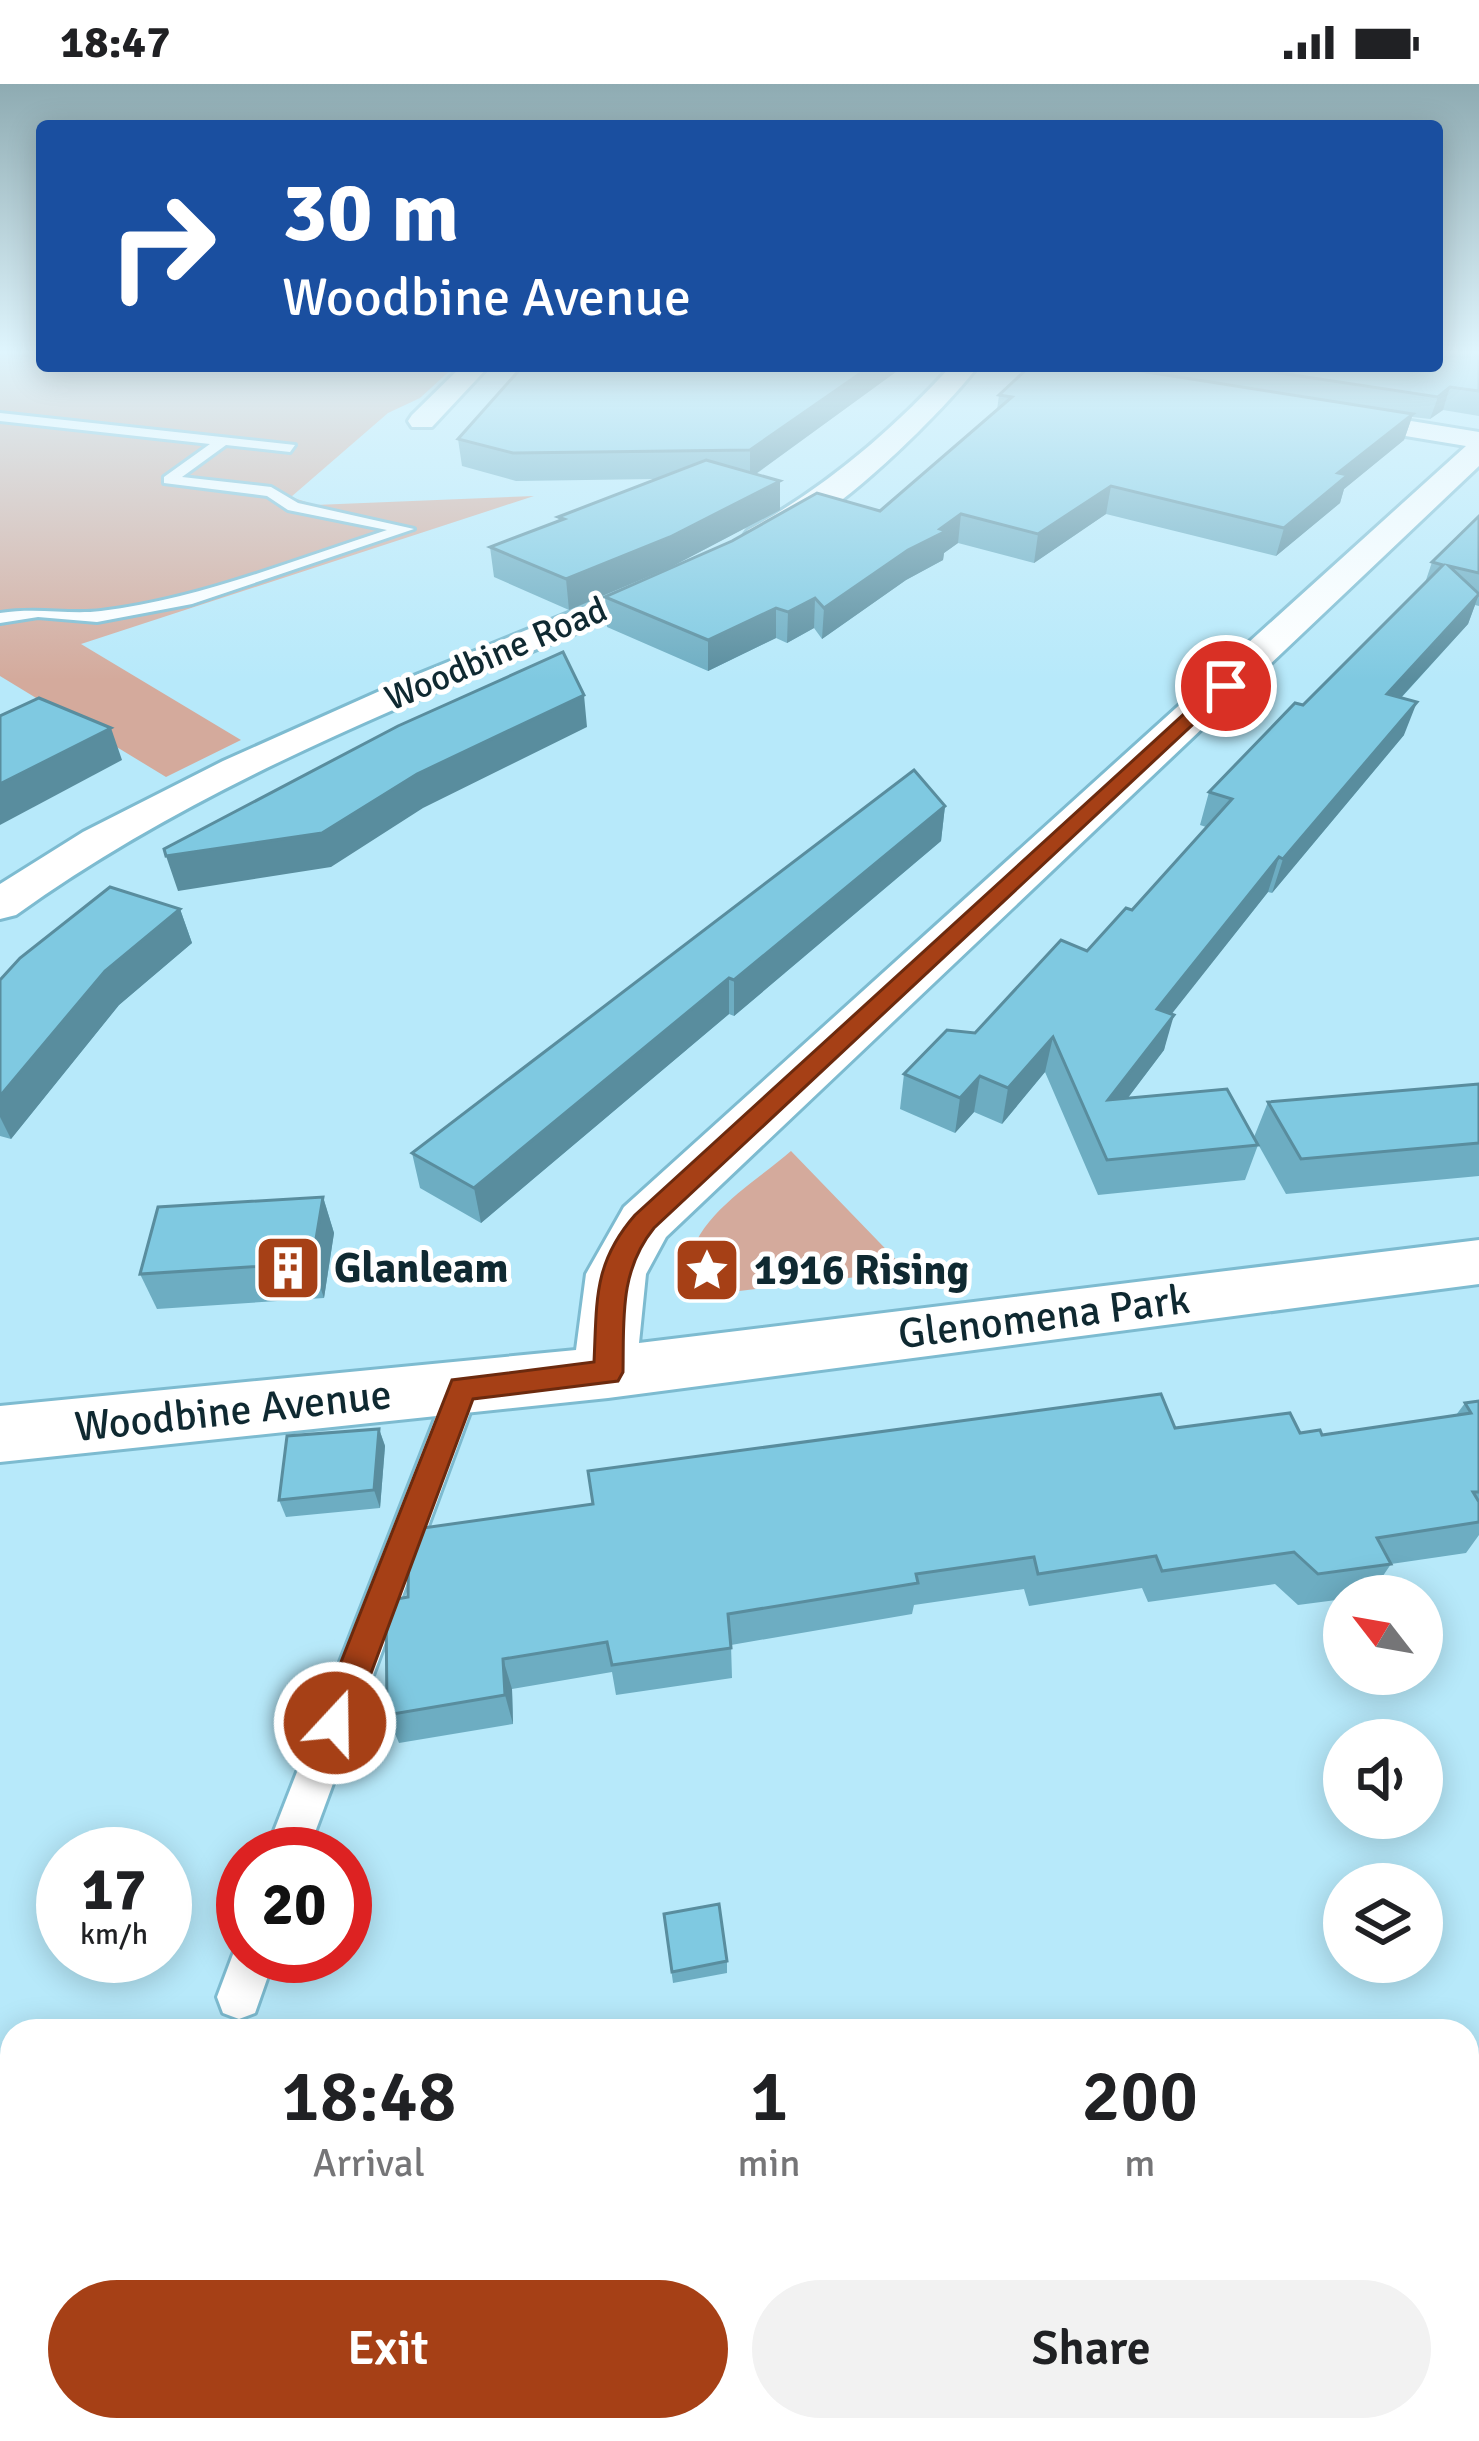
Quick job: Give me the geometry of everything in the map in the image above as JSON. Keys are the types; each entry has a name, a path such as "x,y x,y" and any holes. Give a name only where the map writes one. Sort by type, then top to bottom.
{"street":[{"name":"Woodbine Road","path":"0,905 50,868 162,803 376,704 718,558 809,512 876,460"},
{"path":"608,1372 612,1282 623,1247 645,1222 1468,460"},
{"name":"Glenomena Park","path":"608,1372 1479,1262"},
{"name":"Woodbine Avenue","path":"0,1434 608,1372"}],"lane":[{"path":"0,618 38,612 97,617 172,604 332,557 406,529 293,507 272,492 169,480 197,460"},
{"path":"296,1827 463,1388"}],"shaded area":[{"path":"0,460 334,460 291,497 315,505 534,496 81,644 241,740 166,777 0,676"},
{"path":"791,1151 907,1271 731,1292 708,1284 690,1270 692,1252 712,1219"}],"building":[{"path":"706,460 780,481 670,537 566,579 490,547 564,519 558,517"},
{"path":"939,460 1355,460 1338,473 1348,475 1284,528 1111,486 1038,534 961,514 940,529 946,531 908,550 824,608 815,598 788,612 776,608 708,640 605,597 732,541 817,493 880,511"},
{"path":"1479,516 1479,573 1449,566 1479,594 1387,694 1417,702 1283,859 1279,857 1157,1009 1174,1015 1108,1100 1227,1089 1258,1145 1107,1160 1053,1037 1008,1088 980,1076 960,1098 904,1074 947,1030 975,1033 1061,940 1087,951 1126,908 1132,910 1232,799 1209,792 1295,703 1303,705 1443,565 1432,562"},
{"path":"563,652 584,695 417,774 322,833 166,856 164,849 398,726"},
{"path":"39,698 111,728 0,784 0,716"},
{"path":"914,770 945,806 474,1188 412,1153"},
{"path":"110,887 180,909 105,971 0,1096 0,980 20,958"},
{"path":"1479,1084 1479,1143 1301,1159 1268,1102"},
{"path":"323,1197 312,1263 140,1274 158,1207"},
{"path":"1161,1394 1175,1428 1290,1413 1300,1433 1320,1430 1322,1435 1471,1413 1465,1403 1479,1401 1479,1492 1473,1492 1479,1502 1479,1522 1377,1538 1391,1564 1318,1574 1294,1552 1162,1571 1156,1556 1038,1574 1034,1557 916,1574 918,1583 728,1614 731,1648 612,1665 607,1642 503,1659 505,1695 387,1715 386,1601 408,1597 409,1530 593,1504 588,1471"},
{"path":"379,1429 374,1490 279,1500 287,1436"},
{"path":"719,1904 727,1961 672,1972 664,1914"}],"place":[{"name":"Glanleam","path":"288,1268"},
{"name":"1916 Rising","path":"707,1270"}],"route":[{"path":"335,1723 463,1388 608,1372 606,1330 612,1282 623,1247 645,1222 1226,686"}]}
